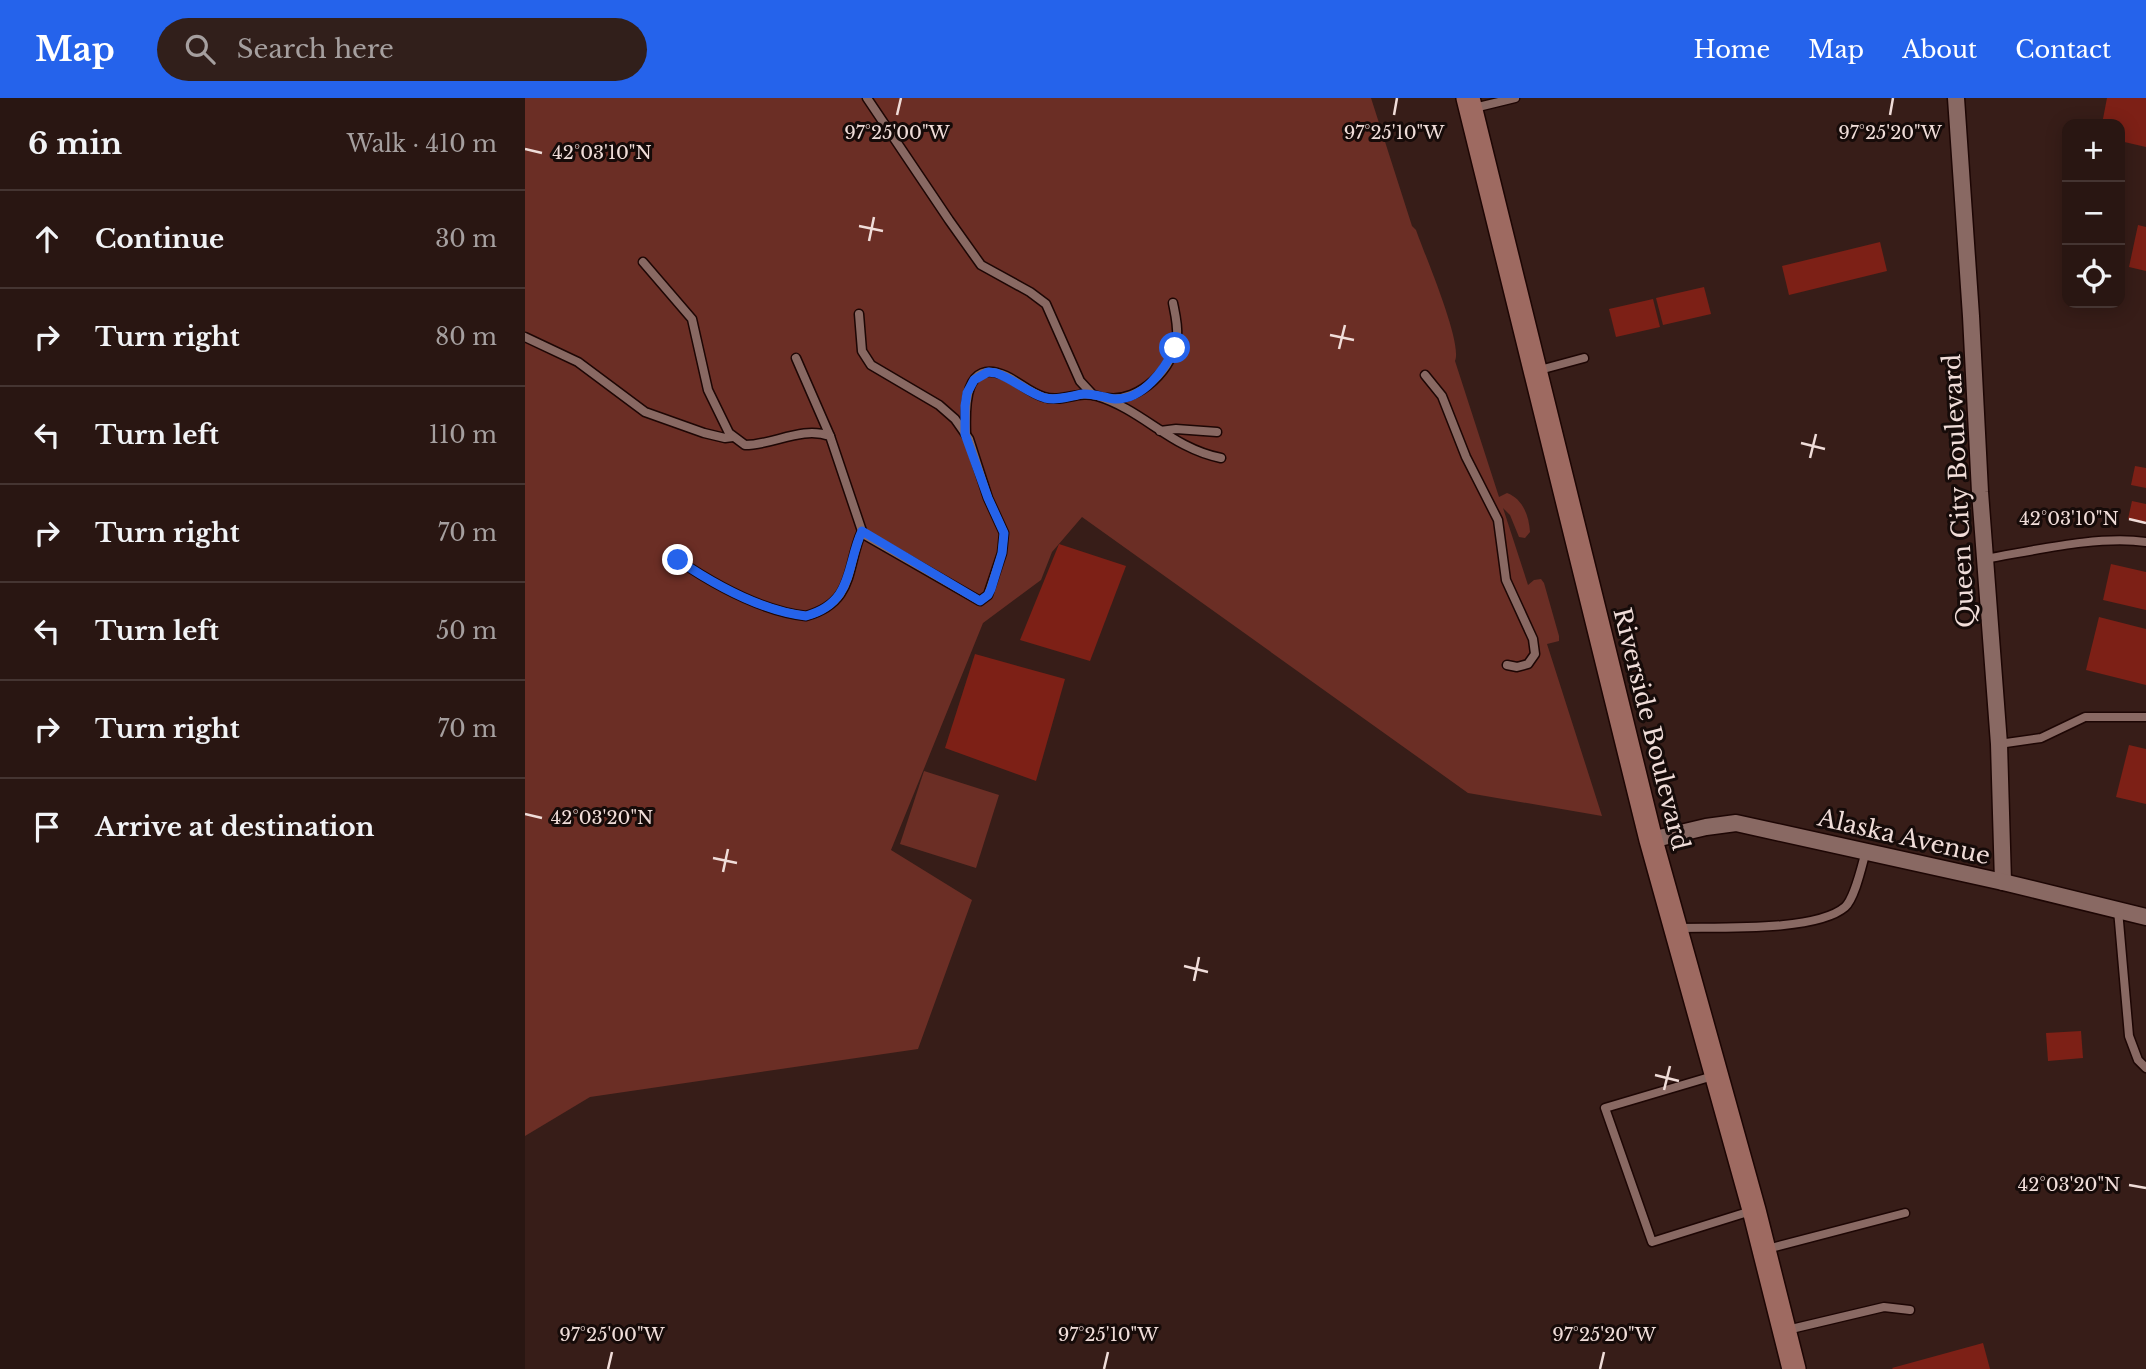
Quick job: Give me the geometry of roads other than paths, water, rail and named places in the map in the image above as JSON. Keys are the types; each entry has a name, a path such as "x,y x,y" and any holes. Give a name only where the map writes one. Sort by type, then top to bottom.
{"main road":[{"name":"Riverside Boulevard","path":"1469,103 1651,840 1754,1210 1794,1369"}],"street":[{"name":"Queen City Boulevard","path":"1957,98 1984,559 1999,744 2003,882"},
{"name":"Alaska Avenue","path":"1651,840 1736,823 2003,882 2146,917"}],"lane":[{"path":"867,98 981,265 1046,304 1080,381 1096,396 1140,417 1188,449 1221,458"},
{"path":"1469,103 1515,98"},
{"path":"643,262 692,318 708,390 723,424 733,437 745,446 814,432 830,436"},
{"path":"965,434 967,393 974,380 988,372 1008,377 1045,398 1064,399 1086,394 1125,399 1138,393 1168,363 1177,336 1173,303"},
{"path":"859,314 862,351 871,365 939,405 955,419 965,434 1004,533 1002,553 988,595 980,601 862,531"},
{"path":"525,337 578,362 645,412 704,433 733,437"},
{"path":"678,560 738,594 768,606 806,616 824,608 845,586 862,531 830,436 796,358"},
{"path":"1536,371 1584,358"},
{"path":"1425,375 1442,396 1466,457 1498,520 1506,580 1533,639 1535,654 1528,664 1517,667 1507,665"},
{"path":"1160,431 1176,429 1217,432"},
{"path":"1984,559 2100,542 2146,542"},
{"path":"1999,744 2042,738 2085,717 2146,717"},
{"path":"1675,928 1784,925 1822,919 1846,907 1856,886 1866,851"},
{"path":"2118,910 2129,1036 2138,1060 2146,1068"},
{"path":"1717,1075 1605,1108 1652,1242 1754,1210"},
{"path":"1764,1250 1905,1213"},
{"path":"1784,1331 1884,1307 1910,1310"}]}
